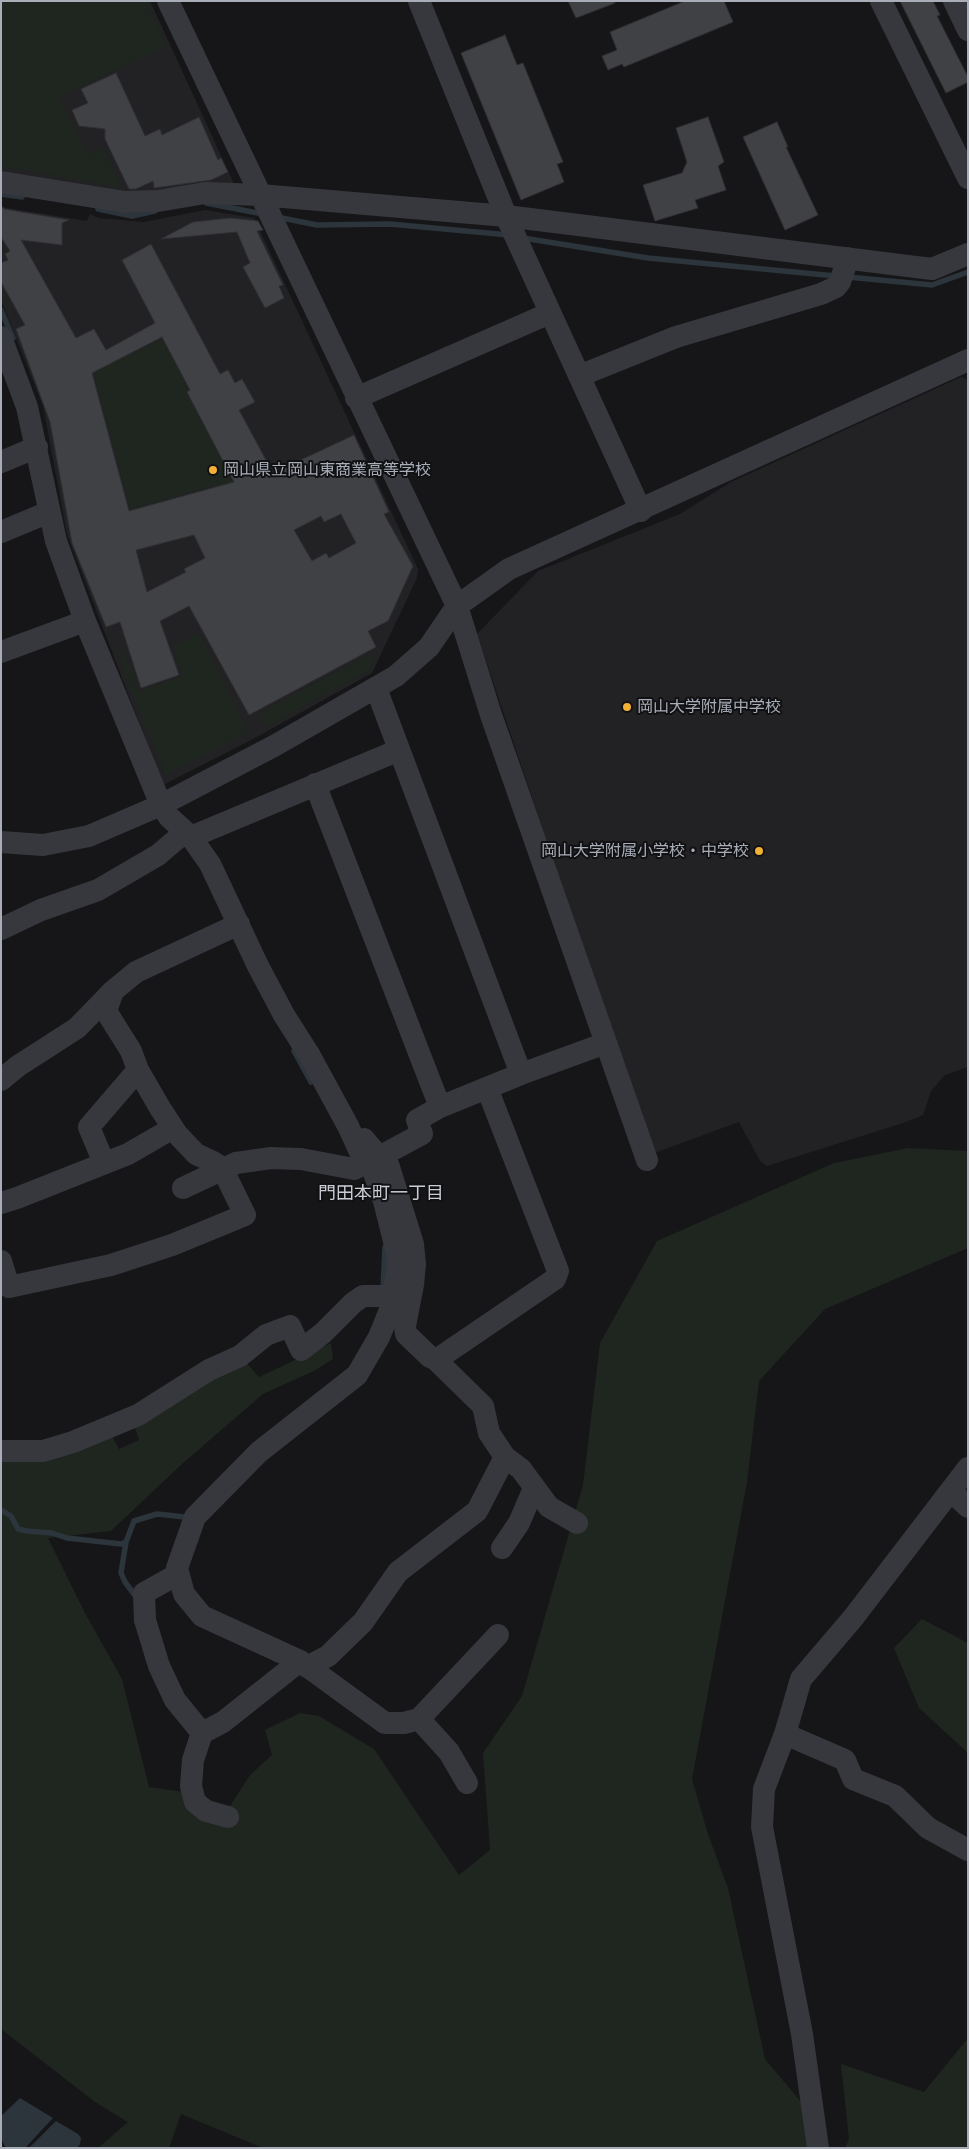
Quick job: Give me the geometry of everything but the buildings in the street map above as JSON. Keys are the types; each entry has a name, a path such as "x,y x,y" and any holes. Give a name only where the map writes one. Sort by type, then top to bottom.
{"street":[{"path":"168,1 457,606 491,715 647,1160"},
{"path":"419,1 512,229 641,510"},
{"path":"880,1 968,178"},
{"path":"954,1 968,30"},
{"path":"1,182 126,202 158,202 205,193 266,208 512,229 844,270 932,269 968,254"},
{"path":"579,376 676,338 821,294 836,287 844,270"},
{"path":"356,398 550,313"},
{"path":"1,337 9,383 27,407 56,541 85,621 162,805 169,817 188,835 210,864 258,966 284,1015 310,1056 348,1126 358,1132 366,1164 373,1170 393,1232 398,1257 386,1296 379,1338 357,1375 259,1452 195,1517 173,1577 144,1593 145,1620 159,1666 175,1700 202,1732"},
{"path":"1,842 43,845 90,836 162,805 274,746 396,676 429,647 457,606 509,569 968,360"},
{"path":"1,462 36,447"},
{"path":"1,532 49,512"},
{"path":"1,652 85,621"},
{"path":"376,688 520,1074"},
{"path":"1,929 41,910 98,890 188,835 399,750"},
{"path":"315,784 440,1107"},
{"path":"1,1080 18,1066 77,1028 113,991 136,972 239,924"},
{"path":"1,1261 9,1287 111,1265 172,1245 245,1215 222,1168 196,1154 173,1128 138,1070 131,1051 106,1011 113,991"},
{"path":"184,1188 236,1162 270,1158 301,1159 354,1170 422,1134 417,1120 440,1107 520,1074 606,1043"},
{"path":"104,1163 89,1127 138,1070"},
{"path":"436,1360 555,1279 558,1270 487,1088"},
{"path":"1,1203 128,1154 173,1128"},
{"path":"366,1164 386,1161 413,1244 415,1271 405,1326 406,1334 483,1406 489,1433 505,1457 521,1470 549,1507 577,1523"},
{"path":"1,1451 43,1451 72,1442 138,1415 209,1370 240,1356 266,1335 290,1326 301,1350 323,1333 353,1303 363,1296 386,1296"},
{"path":"228,1817 206,1811 195,1802 190,1786 193,1760 202,1732 223,1722 304,1664 328,1656 363,1622 398,1572 476,1510 505,1457"},
{"path":"818,2148 802,2034 762,1827 764,1789 785,1734 801,1679 853,1618 968,1468"},
{"path":"502,1548 519,1523 534,1488"},
{"path":"951,1490 968,1507"},
{"path":"173,1577 202,1616 304,1664 385,1723 419,1719 498,1635"},
{"path":"419,1719 449,1752 467,1783"},
{"path":"785,1734 845,1760 853,1779 894,1796 928,1828 968,1850"}],"shaded area":[{"path":"1,1 150,1 236,188 143,197 1,176"},
{"path":"1,1 146,1 167,47 59,96 87,155 104,148 122,188 1,166"},
{"name":"岡山県立岡山東商業高等学校","path":"1,207 87,221 90,214 99,218 144,222 205,210 254,218 418,569 417,578 372,673 255,738 163,785 67,534 43,406 1,300"},
{"path":"162,339 189,389 186,392 236,486 218,496 214,486 130,509 94,375 88,375"},
{"name":"岡山大学附属小学校・中学校","path":"961,377 968,380 968,1067 945,1075 931,1091 923,1115 767,1166 760,1161 739,1122 657,1152 650,1148 477,634 538,571 680,514 731,482"},
{"path":"199,633 249,733 166,775 122,669 124,667 118,652 123,649 139,692 182,676 173,646"},
{"path":"372,653 375,662 369,670 267,727 259,713"},
{"path":"908,1148 968,1151 968,1248 825,1309 759,1381 747,1482 692,1779 708,1834 728,1888 765,2059 802,2103 809,2148 263,2148 181,2114 169,2148 98,2148 128,2122 95,2102 1,2029 1,1456 110,1432 119,1449 139,1440 133,1422 245,1361 259,1377 331,1343 333,1359 314,1371 263,1394 182,1464 111,1531 48,1538 85,1613 122,1679 149,1787 184,1792 230,1806 250,1775 272,1755 265,1730 300,1713 319,1716 374,1749 459,1875 490,1850 483,1753 522,1696 583,1485 600,1343 657,1241 834,1163"},
{"path":"922,1619 968,1643 968,1753 919,1708 894,1648"},
{"path":"968,2038 968,2148 845,2148 849,2139 841,2064 924,2092"},
{"path":"20,2098 53,2118 25,2148 6,2148 1,2139 1,2116"},
{"path":"56,2121 78,2134 81,2138 77,2148 29,2148"}],"waterway":[{"path":"1,194 22,197"},
{"path":"206,203 263,214"},
{"path":"98,209 132,216 155,211"},
{"path":"277,217 317,225 390,224 509,235"},
{"path":"523,238 648,258 836,276"},
{"path":"848,277 932,285 968,272"},
{"path":"1,310 13,338"},
{"path":"294,1051 311,1082"},
{"path":"383,1290 385,1247"},
{"path":"1,1510 11,1516 18,1529 52,1533 67,1538 121,1544 126,1542 134,1521 157,1514 185,1517 188,1514"},
{"path":"126,1542 121,1573 137,1598"}],"place":[{"name":"岡山県立岡山東商業高等学校","path":"213,470"},
{"name":"岡山大学附属中学校","path":"627,707"},
{"name":"岡山大学附属小学校・中学校","path":"759,851"}],"district":[{"name":"門田本町一丁目","path":"381,1193"}]}
